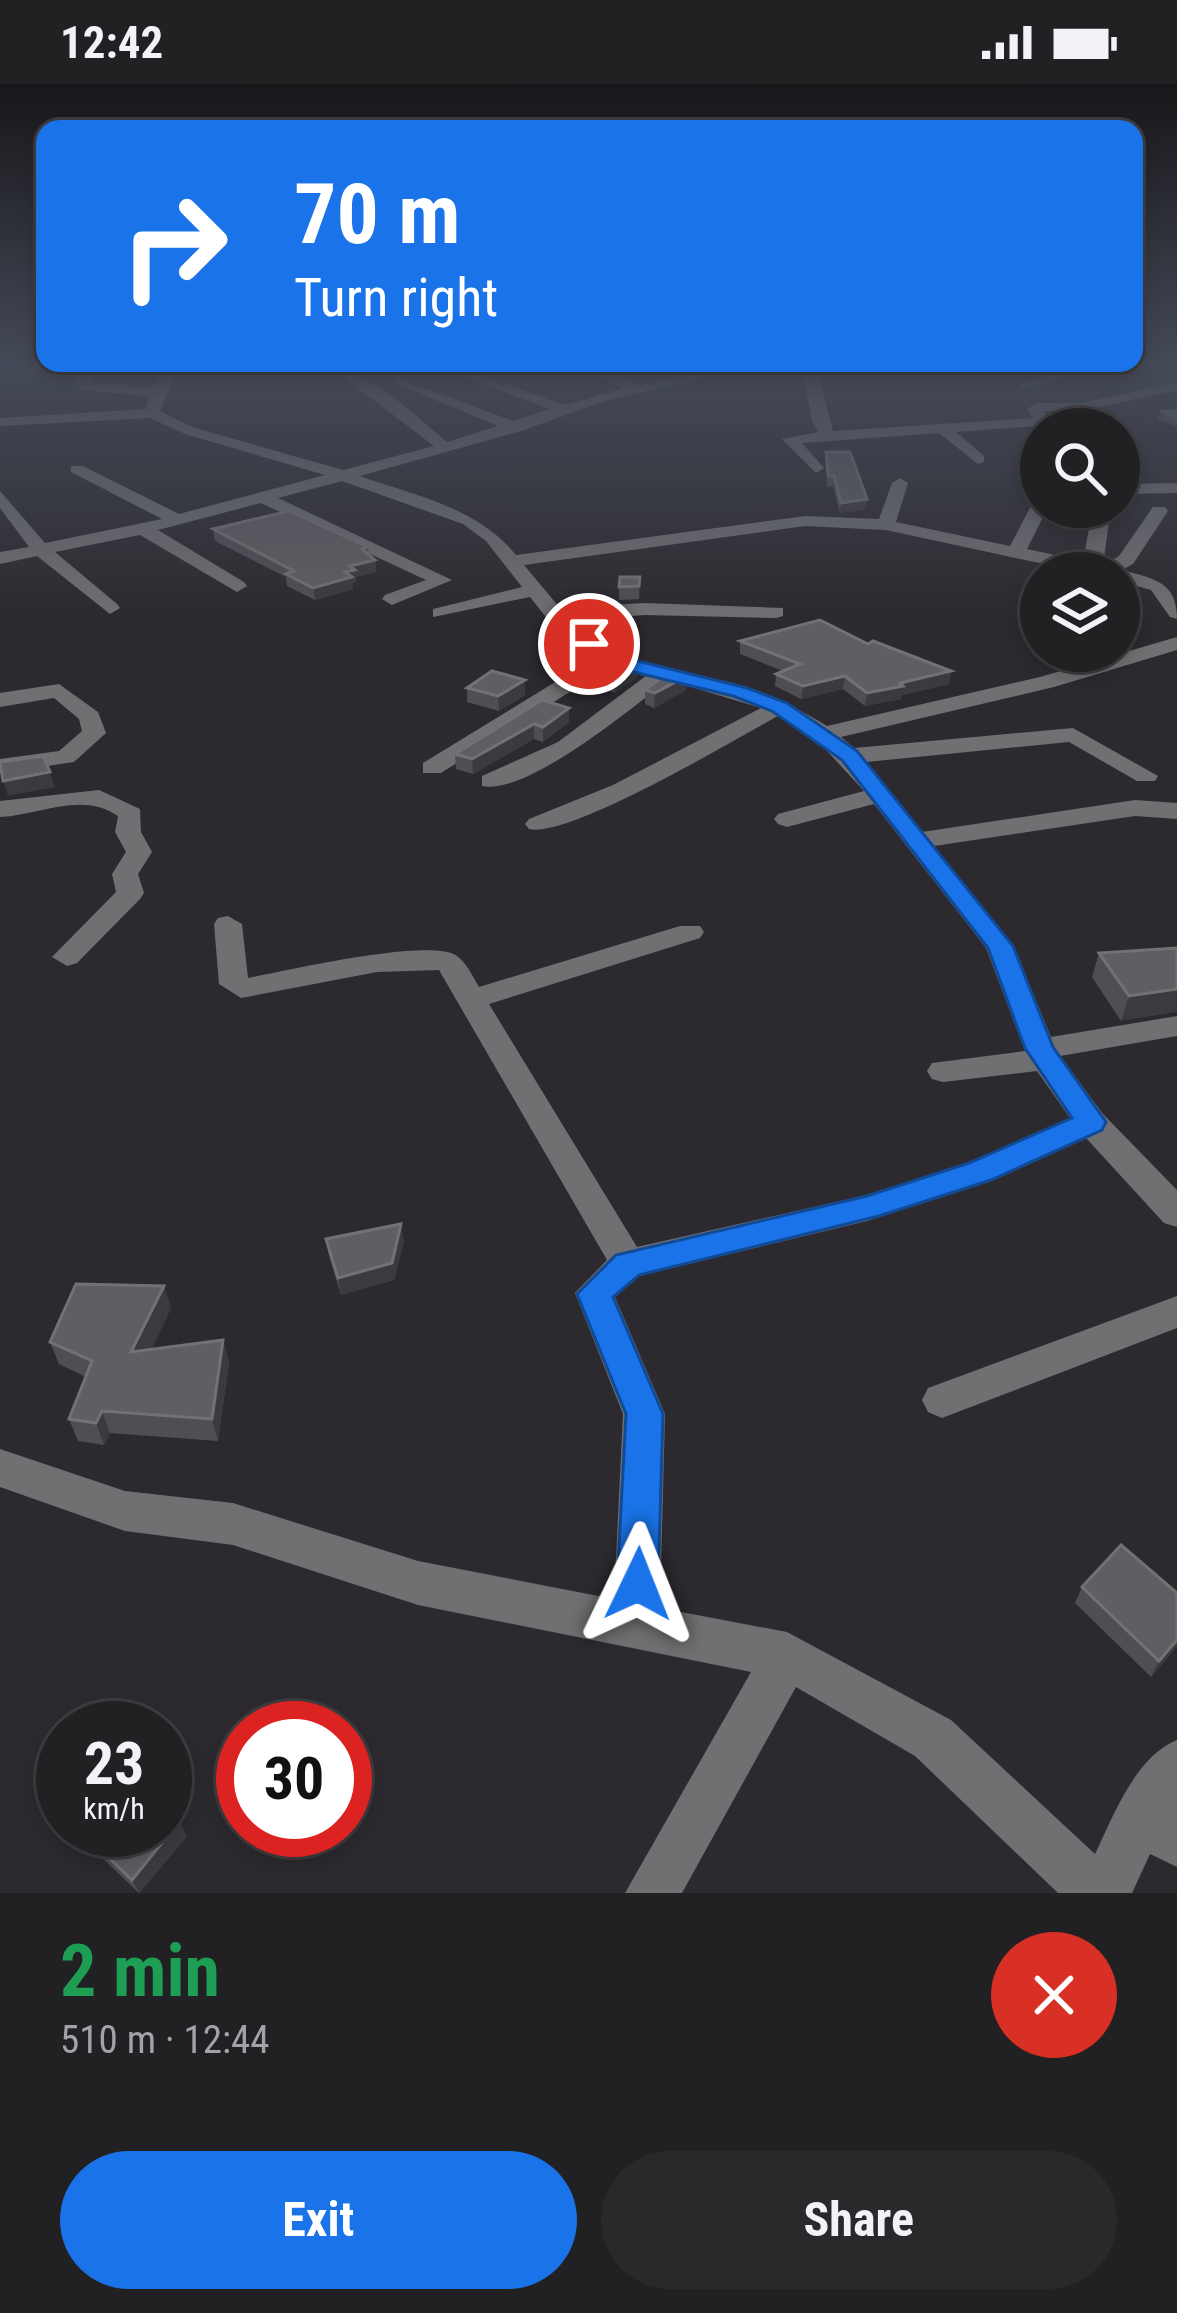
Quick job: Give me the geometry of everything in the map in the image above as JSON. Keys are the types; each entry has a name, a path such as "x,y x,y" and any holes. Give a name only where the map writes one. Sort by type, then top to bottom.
{"street":[{"path":"259,450 469,520 512,561 568,632 611,657 779,707 824,734 881,794 1000,946 1043,1054 1091,1122 1177,1213"},
{"path":"0,558 143,529 436,450"},
{"path":"800,450 816,468"},
{"path":"967,450 978,460"},
{"path":"77,469 178,520"},
{"path":"886,525 900,483"},
{"path":"1140,489 1177,488"},
{"path":"0,496 41,550 110,608"},
{"path":"262,497 442,580 392,599"},
{"path":"1131,552 1159,511"},
{"path":"512,561 805,521 886,525 1026,552"},
{"path":"1017,550 1028,528"},
{"path":"143,529 237,586"},
{"path":"1167,583 1177,614"},
{"path":"440,613 536,590"},
{"path":"551,615 645,609 776,612"},
{"path":"824,734 1046,682 1177,643"},
{"path":"1141,654 1177,672"},
{"path":"432,768 611,657"},
{"path":"491,781 566,747 664,673"},
{"path":"0,700 58,691 90,717 94,733 66,757 0,766"},
{"path":"538,824 622,790 779,707"},
{"path":"849,756 1073,735 1146,776"},
{"path":"0,809 82,793 120,805 131,814 128,832 139,852 125,874 130,893 68,957"},
{"path":"787,819 881,794"},
{"path":"918,840 1135,808 1177,811"},
{"path":"228,924 234,984 241,989 377,963 441,959 459,972 628,1264"},
{"path":"474,999 690,932"},
{"path":"943,1071 1177,1026"},
{"path":"636,1627 644,1414 594,1294 628,1264 867,1208 980,1172 1091,1122"},
{"path":"941,1400 1177,1312"},
{"path":"0,1468 125,1511 233,1525 418,1583 788,1656 933,1738 1100,1893 1159,1830 1177,1766"},
{"path":"652,1893 788,1656"}],"building":[{"path":"826,452 850,452 867,499 841,503 834,476 828,476"},
{"path":"289,511 368,547 362,549 375,560 350,566 355,570 345,572 352,577 313,588 286,574 294,571 213,529"},
{"path":"620,577 640,577 639,586 619,587"},
{"path":"820,620 868,644 873,641 951,671 867,693 845,676 803,686 776,674 800,664 740,641"},
{"path":"612,661 637,667 615,684 590,675"},
{"path":"492,671 525,680 498,696 467,688"},
{"path":"670,671 687,676 655,693 645,690"},
{"path":"542,700 569,708 543,727 534,724 472,759 455,754"},
{"path":"43,756 50,772 3,781 0,762"},
{"path":"1177,948 1177,989 1129,996 1099,953"},
{"path":"401,1224 392,1263 338,1278 326,1239"},
{"path":"76,1284 164,1286 131,1352 223,1340 212,1419 102,1411 96,1423 69,1419 92,1361 50,1342"},
{"path":"1121,1545 1177,1593 1177,1640 1159,1661 1082,1587"},
{"path":"108,1857 151,1857 132,1880"}],"route":[{"path":"589,644 620,662 740,692 779,707 824,734 849,756 1000,946 1040,1048 1091,1122 980,1172 867,1208 628,1264 594,1294 644,1414 638,1584"}]}
